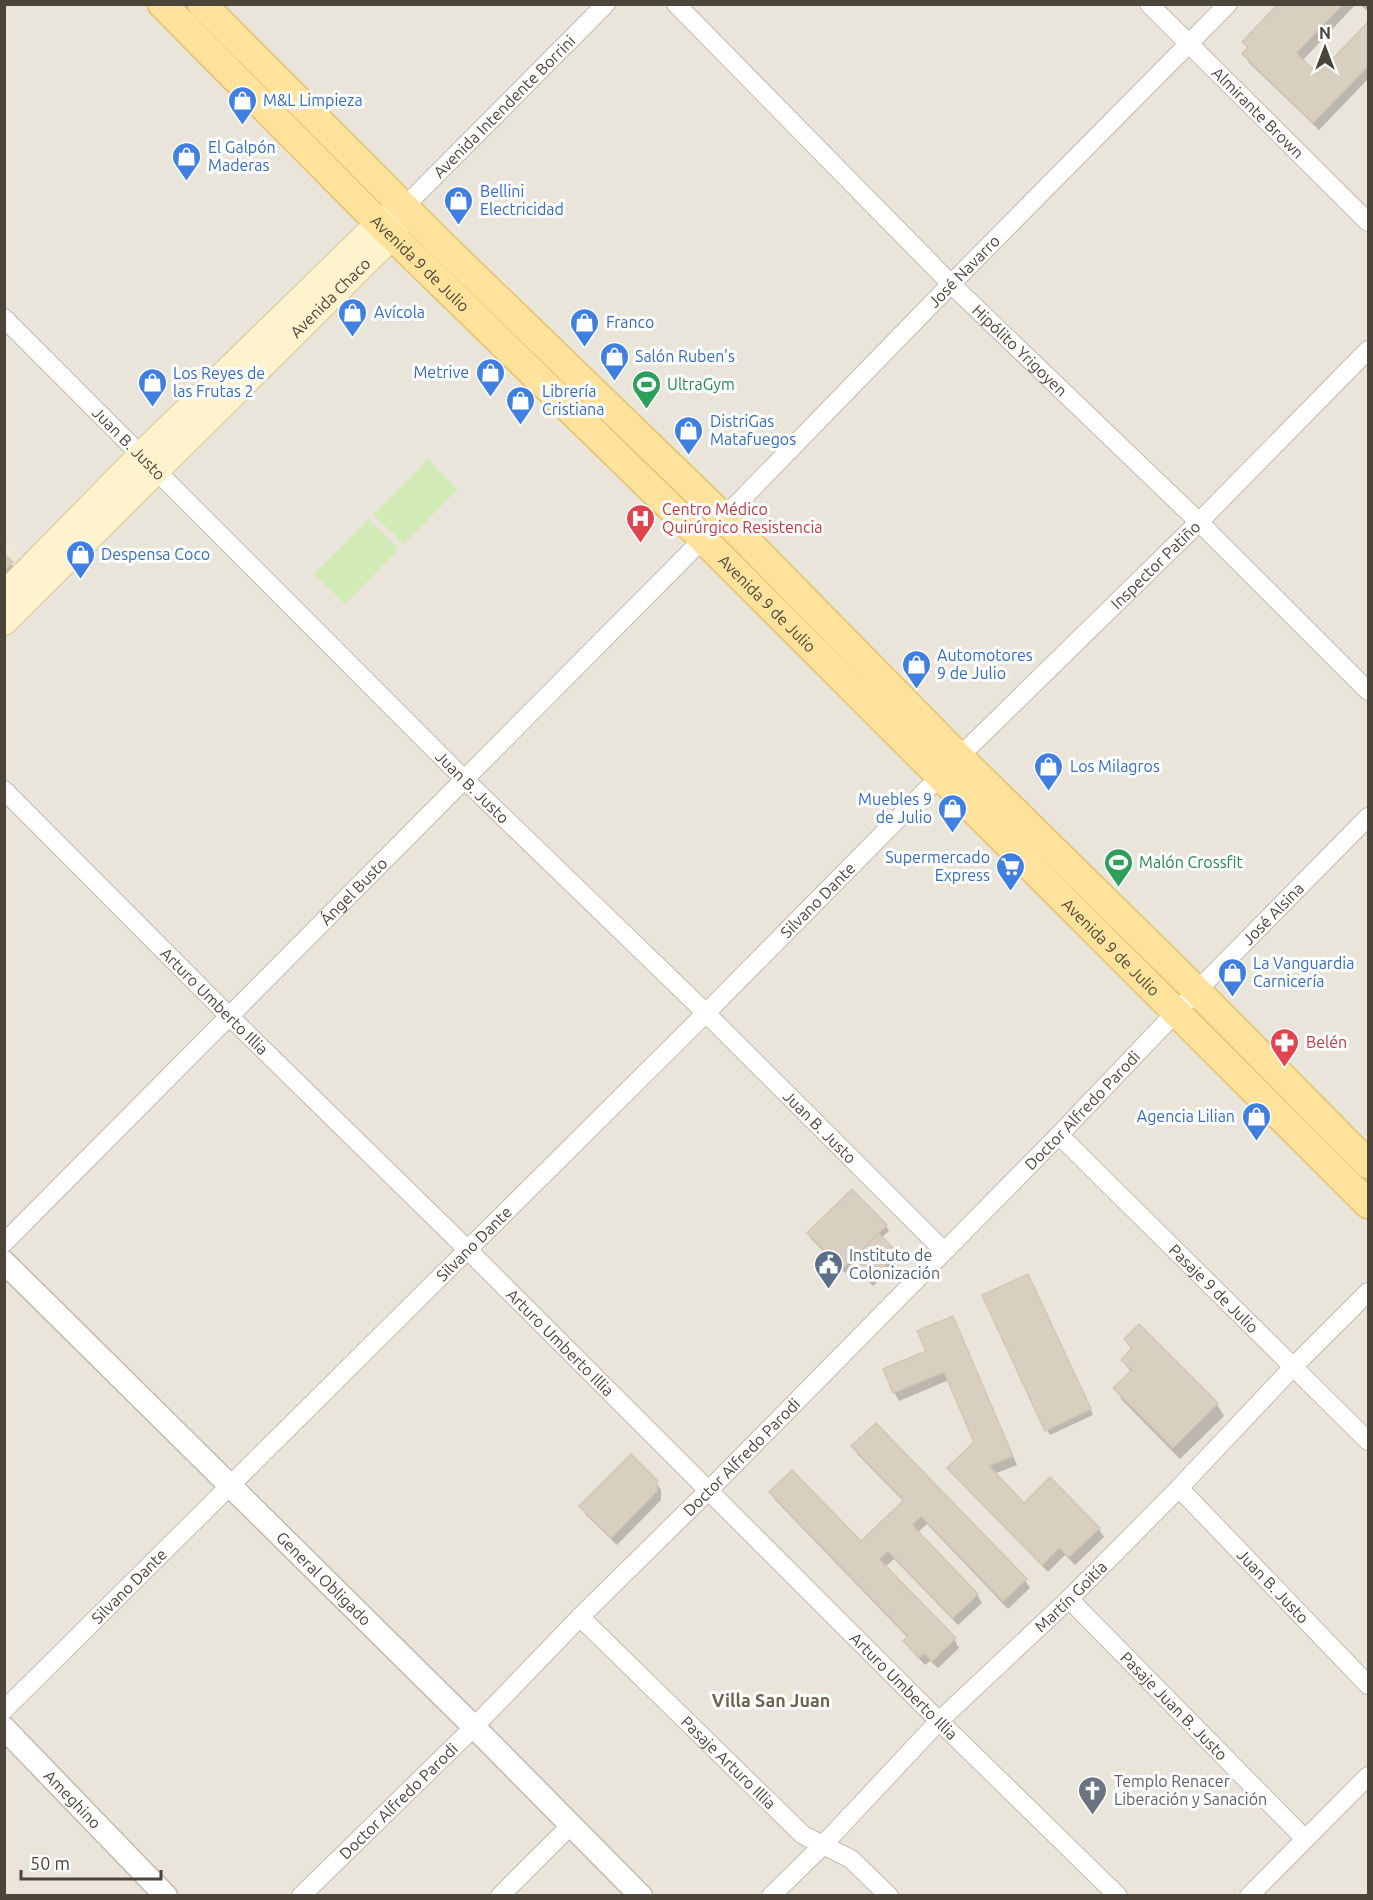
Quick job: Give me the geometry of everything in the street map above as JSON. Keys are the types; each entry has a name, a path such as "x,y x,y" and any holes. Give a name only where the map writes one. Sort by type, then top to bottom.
{"main road":[{"name":"Avenida 9 de Julio","path":"162,4 386,229 703,538 950,767 1197,991 1368,1164"},
{"name":"Avenida 9 de Julio","path":"202,4 404,207 723,517 950,767 1177,1011 1368,1204"},
{"name":"Avenida Chaco","path":"4,595 148,463 386,229 404,207"},
{"name":"Avenida Chaco","path":"4,622 148,463"}],"street":[{"name":"Avenida Intendente Borrini","path":"404,207 606,4"},
{"name":"Hipólito Yrigoyen","path":"676,4 951,284 1199,522 1368,691"},
{"name":"Almirante Brown","path":"1149,4 1368,222"},
{"name":"José Navarro","path":"703,538 1228,4"},
{"name":"Juan B. Justo","path":"4,318 464,779 706,1013 944,1251"},
{"name":"Inspector Patiño","path":"950,767 1199,522 1368,350"},
{"name":"Ángel Busto","path":"4,1243 703,538"},
{"name":"Silvano Dante","path":"4,1710 706,1013 950,767"},
{"name":"Arturo Umberto Illia","path":"4,790 229,1016 468,1250 1118,1896"},
{"name":"José Alsina","path":"1177,1011 1368,817"},
{"name":"Doctor Alfredo Parodi","path":"301,1896 474,1727 580,1617 709,1490 1059,1135 1177,1011"},
{"name":"Pasaje 9 de Julio","path":"1059,1135 1368,1441"},
{"name":"General Obligado","path":"4,1262 231,1485 641,1896"},
{"name":"Martín Goitía","path":"771,1896 822,1846 939,1720 1069,1599 1368,1292"},
{"name":"Juan B. Justo","path":"1179,1488 1368,1685"},
{"name":"Pasaje Juan B. Justo","path":"1069,1599 1305,1839"},
{"name":"Pasaje Arturo Illia","path":"580,1617 803,1835 851,1859 889,1896"},
{"name":"Ameghino","path":"4,1728 166,1896"},
{"path":"1249,1896 1368,1776"},
{"path":"500,1896 571,1825"}],"shaded area":[{"path":"5,5 1368,5 1368,1895 5,1895"},
{"path":"4,539 23,557 5,576 4,576"}],"green space":[{"path":"428,459 458,489 404,544 373,514"},
{"path":"368,519 399,549 345,604 314,574"}],"building":[{"path":"1278,4 1343,4 1296,53 1318,74 1368,22 1368,66 1313,123 1242,54 1248,47 1242,42"},
{"path":"4,554 13,562 4,571"},
{"path":"852,1189 887,1225 842,1269 807,1233"},
{"path":"878,1233 898,1253 869,1281 850,1261"},
{"path":"1028,1274 1091,1409 1045,1431 982,1295"},
{"path":"953,1316 1013,1456 989,1466 1024,1503 1050,1477 1100,1528 1069,1557 1059,1548 1042,1565 947,1468 974,1442 944,1372 893,1393 883,1369 926,1351 917,1331"},
{"path":"1139,1324 1218,1403 1173,1448 1113,1388 1132,1370 1121,1360 1132,1348 1124,1339"},
{"path":"876,1423 1027,1579 1003,1601 921,1516 912,1525 978,1594 953,1618 888,1551 879,1559 956,1638 932,1661 924,1653 919,1658 903,1641 908,1636 769,1492 792,1470 861,1541 904,1500 851,1446"},
{"path":"631,1454 657,1480 657,1491 611,1538 579,1506"}],"place":[{"name":"M&L Limpieza","path":"242,126"},
{"name":"El Galpón Maderas","path":"187,182"},
{"name":"Bellini Electricidad","path":"459,226"},
{"name":"Avícola","path":"353,338"},
{"name":"Franco","path":"585,348"},
{"name":"Salón Ruben's","path":"614,382"},
{"name":"Metrive","path":"490,398"},
{"name":"Los Reyes de las Frutas 2","path":"152,408"},
{"name":"UltraGym","path":"646,410"},
{"name":"Librería Cristiana","path":"521,426"},
{"name":"DistriGas Matafuegos","path":"689,456"},
{"name":"Centro Médico Quirúrgico Resistencia","path":"641,544"},
{"name":"Despensa Coco","path":"80,580"},
{"name":"Automotores 9 de Julio","path":"916,690"},
{"name":"Los Milagros","path":"1049,792"},
{"name":"Muebles 9 de Julio","path":"953,834"},
{"name":"Malón Crossfit","path":"1118,888"},
{"name":"Supermercado Express","path":"1011,892"},
{"name":"La Vanguardia Carnicería","path":"1232,998"},
{"name":"Belén","path":"1285,1068"},
{"name":"Agencia Lilian","path":"1256,1142"},
{"name":"Instituto de Colonización","path":"828,1290"},
{"name":"Templo Renacer Liberación y Sanación","path":"1093,1816"}],"district":[{"name":"Villa San Juan","path":"771,1700"}]}
